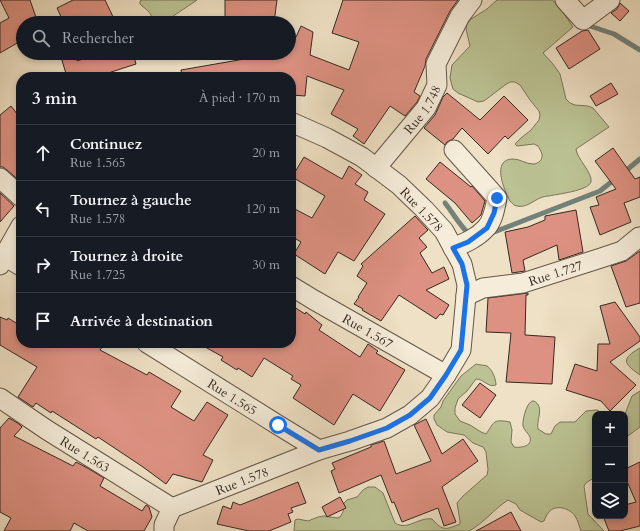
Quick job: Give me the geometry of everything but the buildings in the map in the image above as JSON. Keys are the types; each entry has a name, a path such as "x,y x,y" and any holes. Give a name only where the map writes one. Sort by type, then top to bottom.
{"street":[{"name":"Rue 1.748","path":"376,168 426,108 436,85 436,64 460,16 472,0"},
{"path":"565,0 583,20 610,0"},
{"name":"Rue 1.578","path":"172,508 319,450 387,428 410,415 430,398 461,350 467,285 462,264 444,231 424,208 399,185 362,157 327,138 296,124"},
{"path":"453,248 468,242 487,228 494,213 497,198 454,150"},
{"path":"0,178 16,192"},
{"path":"16,235 2,260 16,264"},
{"name":"Rue 1.727","path":"466,296 483,288 523,283 622,251 639,237"},
{"name":"Rue 1.567","path":"296,289 446,375"},
{"name":"Rue 1.565","path":"155,348 319,450"},
{"name":"Rue 1.563","path":"0,398 47,430 172,508"},
{"path":"164,531 164,525 172,508"}],"green space":[{"path":"197,0 173,16 152,16 140,4 140,1"},
{"path":"497,0 552,0 558,5 573,27 543,53 560,74 566,99 575,105 593,108 609,127 576,149 579,157 590,174 591,182 589,185 572,192 542,197 523,206 515,206 510,201 501,176 501,169 502,164 506,160 516,159 533,164 539,162 541,159 542,154 538,146 534,144 517,146 515,144 531,130 539,120 539,111 520,85 515,82 510,82 484,101 478,102 458,93 453,89 450,78 452,65 470,46 466,29 467,24 471,19 487,9"},
{"path":"640,348 640,375 630,367 626,361 630,355"},
{"path":"476,364 487,366 491,369 496,385 493,386 476,379 467,391 458,399 455,414 460,421 486,434 491,426 497,421 510,422 512,430 511,442 514,447 522,447 528,445 529,443 530,437 524,429 523,424 526,409 532,401 537,404 540,410 538,429 546,434 551,434 555,426 560,422 575,422 586,411 597,410 599,411 592,411 592,479 584,486 588,514 604,531 581,531 578,521 573,513 562,508 555,508 552,510 544,521 541,522 520,510 516,504 508,500 469,531 294,531 295,520 298,519 308,521 324,516 340,517 343,512 344,503 347,500 357,497 368,487 375,487 383,493 395,523 400,525 409,525 422,520 432,519 439,526 444,528 460,524 457,503 487,475 488,470 486,452 483,447 473,443 464,435 447,432 437,425 434,419 434,415 441,407 443,401 461,376"},
{"path":"640,391 640,427 628,436 628,411 626,411 632,396"}],"waterway":[{"path":"584,24 614,34 640,50"},
{"path":"623,173 640,159"},
{"path":"489,234 600,191 615,179"},
{"path":"445,203 470,235"}],"route":[{"path":"278,425 319,450 387,428 410,415 430,398 461,350 467,285 462,264 453,248 468,242 487,228 494,213 497,198"}]}
